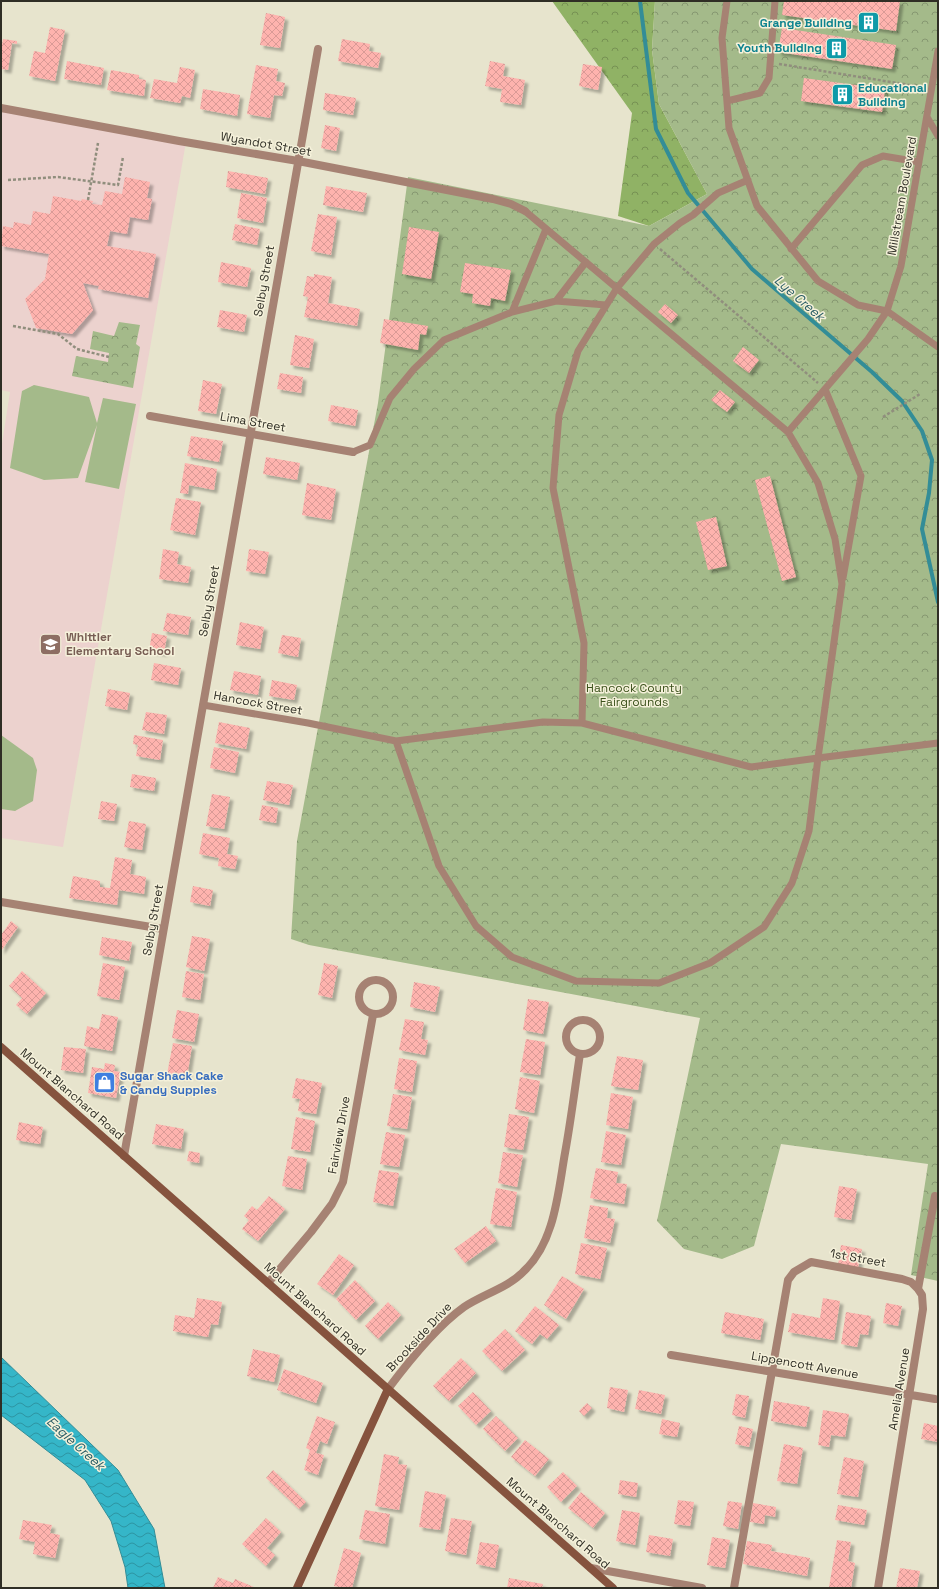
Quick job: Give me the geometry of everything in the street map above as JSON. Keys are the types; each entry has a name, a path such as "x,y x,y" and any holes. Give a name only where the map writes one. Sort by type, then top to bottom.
{"main road":[{"name":"Mount Blanchard Road","path":"1,1047 613,1588"},
{"name":"Brookside Drive","path":"297,1588 388,1389"}],"street":[{"name":"Selby Street","path":"124,1156 318,50"},
{"name":"Wyandot Street","path":"1,108 298,161 493,199 511,204 525,211"},
{"name":"Lima Street","path":"150,416 353,452"},
{"path":"1,902 163,930"},
{"path":"379,980 387,984 393,991 393,1000 390,1008 382,1014 373,1014 365,1011 360,1003 359,994 363,986 370,981 379,980"},
{"name":"Fairview Drive","path":"268,1283 311,1232 332,1204 343,1182 373,1014"},
{"path":"577,1020 586,1020 594,1024 600,1031 600,1040 596,1048 589,1053 580,1054 572,1050 569,1046 566,1034 570,1026 577,1020"},
{"name":"Brookside Drive","path":"388,1389 447,1322 466,1306 524,1272 540,1249 548,1232 560,1186 580,1054"},
{"name":"Amelia Avenue","path":"878,1588 924,1309 922,1294 918,1289 935,1196"},
{"name":"1st Street","path":"772,1371 788,1280 794,1272 811,1262 902,1278 911,1282 918,1289"},
{"name":"Lippencott Avenue","path":"671,1355 935,1399"},
{"path":"734,1588 772,1371"},
{"path":"591,1568 702,1588"}],"lane":[{"path":"727,1 722,38 729,128 757,206 818,281 858,305 887,310 938,347"},
{"path":"727,101 760,93 770,78 775,1"},
{"name":"Millstream Boulevard","path":"788,432 868,339 887,310 901,266 938,50"},
{"path":"927,116 938,136"},
{"path":"791,249 862,165 883,156 919,162"},
{"path":"582,723 584,643 553,488 559,415 578,351 617,288 654,244 680,223 693,215 712,196 748,180"},
{"path":"525,211 788,432 818,483 835,539 842,584"},
{"path":"512,312 546,228"},
{"path":"556,301 586,262"},
{"path":"353,452 370,445 390,398 414,369 444,340 512,312 556,301 606,305"},
{"path":"396,741 439,866 476,926 512,957 576,981 659,983 710,963 764,927 792,884 809,831 842,584 862,476 825,389"},
{"name":"Hancock Street","path":"203,705 308,723 396,741 543,722 582,723 751,767 938,743"}],"path":[{"path":"771,63 932,88"},
{"path":"88,200 98,142"},
{"path":"8,180 58,177 118,185 123,157"},
{"path":"654,244 825,389"},
{"path":"13,326 58,334 77,349 109,357"},
{"path":"883,417 920,394"}],"shaded area":[{"name":"Whittier Elementary School","path":"1,107 186,142 63,847 1,838 1,450 10,392 1,390"}],"green space":[{"path":"552,1 655,1 652,50 659,104 707,194 649,226 618,216 632,113"},
{"name":"Hancock County Fairgrounds","path":"655,1 938,1 938,1281 911,1275 928,1164 781,1144 754,1246 722,1259 684,1249 657,1221 700,1018 309,945 291,939 297,841 378,403 408,177 649,226 707,194 659,104 652,50"},
{"path":"119,322 140,325 136,344 140,347 133,388 72,376 76,356 108,362 109,353 90,349 93,331 114,336"},
{"path":"34,385 89,397 97,423 103,398 136,404 119,489 85,482 97,425 78,478 44,480 10,468 22,391"},
{"path":"1,735 33,758 37,770 33,801 15,811 1,809"}],"water":[{"name":"Eagle Creek","path":"1,1357 118,1470 154,1529 165,1588 128,1588 125,1567 111,1521 85,1480 1,1415"}],"building":[{"name":"Grange Building","path":"784,1 900,1 896,31 782,15"},
{"path":"266,13 285,17 280,48 260,45"},
{"path":"50,27 65,30 55,81 29,76 34,51 45,53"},
{"name":"Youth Building","path":"782,28 896,45 892,69 778,52"},
{"path":"3,39 17,41 17,44 12,43 8,70 1,69 1,50"},
{"path":"342,39 370,44 369,51 381,53 378,68 338,61"},
{"path":"67,61 104,68 101,85 64,79"},
{"path":"490,61 505,64 503,76 525,80 521,105 500,102 502,89 485,86"},
{"path":"583,64 602,67 598,90 579,86"},
{"path":"256,65 278,69 276,81 285,83 282,96 274,95 270,118 247,114"},
{"path":"180,67 195,70 190,98 182,96 180,103 150,98 154,79 177,83"},
{"path":"111,70 139,75 139,79 146,80 144,96 107,90"},
{"name":"Educational Building","path":"804,78 885,89 882,112 801,101"},
{"path":"203,89 240,95 237,116 200,109"},
{"path":"325,93 356,98 353,115 323,110"},
{"path":"325,125 340,128 336,151 321,148"},
{"path":"228,171 268,178 265,194 226,187"},
{"path":"125,177 150,182 147,198 152,199 148,220 130,217 127,234 110,231 107,246 156,254 148,298 98,289 99,286 83,283 93,310 72,334 36,328 25,299 45,279 49,254 1,246 3,226 13,228 14,222 31,225 33,211 50,214 53,196 81,201 82,199 93,201 92,204 102,205 105,191 122,194"},
{"path":"326,186 367,193 363,212 323,205"},
{"path":"241,193 267,198 263,223 237,218"},
{"path":"318,214 337,217 331,255 311,251"},
{"path":"235,224 260,229 257,245 232,240"},
{"path":"409,227 439,232 431,279 402,274"},
{"path":"221,262 251,268 247,287 218,282"},
{"path":"465,263 511,270 505,301 491,298 490,306 472,303 473,294 460,292"},
{"path":"314,274 332,277 328,303 360,309 357,326 304,317 308,297 303,296 307,276 314,277"},
{"path":"665,304 678,315 671,323 658,312"},
{"path":"220,310 247,315 244,332 217,327"},
{"path":"384,319 428,326 426,335 420,334 418,350 380,343"},
{"path":"295,335 314,339 309,368 290,365"},
{"path":"743,347 759,360 749,373 733,361"},
{"path":"280,373 303,377 301,393 277,389"},
{"path":"203,380 222,384 216,414 198,411"},
{"path":"720,390 735,402 727,412 711,400"},
{"path":"331,405 358,410 355,426 328,421"},
{"path":"191,436 223,441 219,462 187,456"},
{"path":"266,457 300,463 297,480 263,474"},
{"path":"185,463 217,469 214,490 189,485 188,494 180,493"},
{"path":"770,476 796,577 782,581 755,480"},
{"path":"307,483 336,489 331,520 302,515"},
{"path":"176,498 201,502 195,535 170,530"},
{"path":"716,517 727,566 708,570 696,522"},
{"path":"163,549 179,552 177,564 191,567 188,583 159,579"},
{"path":"249,549 269,552 265,574 246,571"},
{"path":"167,613 191,617 188,635 163,631"},
{"path":"240,622 264,627 260,649 236,645"},
{"path":"152,633 167,636 164,653 149,651"},
{"path":"282,635 301,638 298,657 278,653"},
{"path":"154,663 181,668 178,685 151,680"},
{"path":"234,671 261,676 258,695 230,690"},
{"path":"272,680 297,685 294,700 269,696"},
{"path":"108,689 130,693 127,710 105,706"},
{"path":"146,712 167,715 164,734 142,730"},
{"path":"219,722 250,728 246,749 215,743"},
{"path":"134,735 163,740 160,760 136,756 138,745 133,744"},
{"path":"214,747 239,752 235,773 210,768"},
{"path":"132,774 156,778 154,791 130,787"},
{"path":"267,781 293,785 289,805 263,800"},
{"path":"212,794 230,797 224,829 206,826"},
{"path":"101,801 117,804 114,821 98,819"},
{"path":"262,805 278,808 276,823 259,820"},
{"path":"129,821 146,824 142,850 124,847"},
{"path":"203,833 230,838 227,854 238,856 235,869 218,866 219,858 199,854"},
{"path":"115,857 132,860 130,874 146,877 144,894 119,890 117,905 69,898 73,876 100,881 100,887 110,888"},
{"path":"193,886 213,890 210,906 190,902"},
{"path":"11,921 18,927 1,951 1,935"},
{"path":"192,936 210,939 204,971 186,967"},
{"path":"102,937 132,942 129,961 99,955"},
{"path":"103,963 125,967 119,1000 97,996"},
{"path":"324,963 338,966 332,998 318,995"},
{"path":"22,971 46,993 27,1014 16,1005 22,998 9,986"},
{"path":"186,971 204,974 200,1000 182,997"},
{"path":"414,982 440,987 435,1012 410,1007"},
{"path":"528,999 549,1002 543,1034 523,1030"},
{"path":"177,1010 199,1014 194,1042 172,1038"},
{"path":"102,1014 118,1017 112,1051 84,1046 87,1026 99,1029"},
{"path":"405,1019 424,1022 421,1039 428,1040 425,1055 399,1050"},
{"path":"526,1039 545,1042 540,1075 520,1072"},
{"path":"173,1043 192,1046 187,1077 167,1074"},
{"path":"64,1047 86,1049 83,1073 61,1070"},
{"path":"617,1056 643,1060 638,1090 611,1086"},
{"path":"399,1058 417,1061 412,1092 394,1089"},
{"name":"Sugar Shack Cake & Candy Supples","path":"105,1063 115,1065 114,1071 121,1072 116,1098 88,1093 92,1067 104,1069"},
{"path":"520,1077 540,1081 534,1113 515,1109"},
{"path":"296,1078 322,1083 316,1114 298,1111 300,1099 292,1098"},
{"path":"611,1093 633,1097 628,1129 606,1125"},
{"path":"393,1094 412,1097 407,1129 387,1126"},
{"path":"509,1114 529,1117 523,1150 504,1147"},
{"path":"296,1117 315,1121 310,1152 291,1149"},
{"path":"19,1122 43,1127 40,1144 16,1140"},
{"path":"156,1124 184,1129 181,1149 152,1144"},
{"path":"606,1131 626,1135 621,1165 601,1162"},
{"path":"386,1132 405,1135 399,1167 380,1164"},
{"path":"189,1151 200,1153 199,1163 187,1161"},
{"path":"503,1152 523,1155 517,1187 498,1183"},
{"path":"288,1156 307,1159 302,1190 282,1186"},
{"path":"596,1168 618,1172 616,1183 627,1184 624,1204 590,1198"},
{"path":"379,1170 399,1173 393,1206 373,1202"},
{"path":"839,1186 857,1189 851,1220 834,1217"},
{"path":"496,1188 517,1192 511,1227 490,1224"},
{"path":"269,1196 285,1209 258,1241 242,1229 249,1220 244,1216 252,1206 257,1210"},
{"path":"590,1205 608,1208 607,1218 615,1219 610,1243 584,1238"},
{"path":"486,1226 496,1241 465,1263 454,1249"},
{"path":"581,1243 607,1248 600,1279 575,1274"},
{"path":"841,1245 862,1249 858,1268 838,1265"},
{"path":"339,1254 354,1265 333,1295 317,1284"},
{"path":"562,1276 584,1289 566,1319 544,1305"},
{"path":"355,1280 375,1301 356,1320 336,1299"},
{"path":"197,1298 222,1302 218,1325 211,1324 208,1337 173,1331 175,1315 194,1318"},
{"path":"823,1298 840,1301 834,1340 788,1332 792,1313 820,1318"},
{"path":"388,1302 401,1315 378,1339 365,1326"},
{"path":"886,1303 902,1306 898,1326 883,1323"},
{"path":"535,1306 559,1325 547,1339 540,1334 532,1344 515,1331"},
{"path":"725,1312 764,1319 760,1340 721,1333"},
{"path":"846,1312 871,1316 868,1335 860,1334 857,1347 841,1344"},
{"path":"505,1329 525,1350 502,1371 482,1351"},
{"path":"253,1349 280,1355 274,1382 247,1376"},
{"path":"461,1358 476,1373 449,1401 433,1386"},
{"path":"284,1369 323,1383 316,1403 277,1390"},
{"path":"610,1387 628,1390 624,1412 607,1408"},
{"path":"639,1390 665,1395 661,1414 635,1409"},
{"path":"473,1392 491,1411 476,1425 458,1406"},
{"path":"736,1394 749,1396 745,1418 732,1415"},
{"path":"774,1401 810,1407 806,1427 771,1421"},
{"path":"587,1403 592,1408 584,1416 579,1411"},
{"path":"823,1410 849,1414 845,1437 831,1435 829,1447 818,1445"},
{"path":"317,1416 335,1422 327,1444 320,1441 316,1453 324,1455 318,1475 304,1470 310,1450 306,1448"},
{"path":"496,1416 518,1438 505,1451 483,1429"},
{"path":"662,1419 680,1423 677,1437 659,1434"},
{"path":"924,1423 938,1426 938,1442 921,1439"},
{"path":"739,1426 753,1429 749,1447 735,1444"},
{"path":"525,1440 549,1459 535,1476 511,1457"},
{"path":"784,1444 803,1448 797,1484 777,1481"},
{"path":"384,1454 399,1457 398,1464 407,1465 399,1510 375,1506"},
{"path":"844,1457 864,1461 858,1497 837,1494"},
{"path":"273,1470 306,1502 299,1509 266,1478"},
{"path":"563,1472 577,1486 561,1502 547,1487"},
{"path":"620,1480 638,1483 636,1497 618,1494"},
{"path":"425,1491 446,1495 440,1530 419,1527"},
{"path":"581,1492 605,1513 593,1528 568,1508"},
{"path":"678,1500 694,1502 690,1526 674,1524"},
{"path":"728,1501 742,1503 738,1529 723,1526"},
{"path":"753,1503 776,1507 775,1517 765,1515 764,1524 750,1522"},
{"path":"838,1505 867,1510 864,1525 835,1520"},
{"path":"365,1510 390,1514 385,1544 359,1539"},
{"path":"622,1510 640,1513 635,1545 616,1541"},
{"path":"266,1518 281,1532 267,1548 275,1555 266,1566 242,1544"},
{"path":"451,1518 472,1521 466,1555 445,1551"},
{"path":"23,1520 52,1525 50,1533 60,1535 55,1558 33,1554 35,1542 19,1539"},
{"path":"649,1535 673,1539 670,1556 646,1552"},
{"path":"712,1537 730,1540 725,1568 707,1565"},
{"path":"837,1540 851,1542 848,1561 855,1563 851,1588 829,1587"},
{"path":"747,1541 772,1545 771,1551 810,1558 807,1576 743,1564"},
{"path":"480,1542 499,1545 495,1568 476,1564"},
{"path":"344,1548 361,1553 352,1588 334,1586"},
{"path":"900,1568 920,1571 917,1588 896,1588"},
{"path":"218,1577 233,1583 235,1579 256,1588 213,1588"},
{"path":"509,1578 543,1584 542,1588 507,1588"}],"waterway":[{"name":"Lye Creek","path":"640,1 656,129 688,193 752,269 872,372 902,401 922,431 932,460 929,493 922,529 938,602"}],"place":[{"name":"Grange Building","path":"868,23"},
{"name":"Youth Building","path":"837,48"},
{"name":"Educational Building","path":"843,95"},
{"name":"Whittier Elementary School","path":"50,644"},
{"name":"Sugar Shack Cake & Candy Supples","path":"104,1083"}]}
